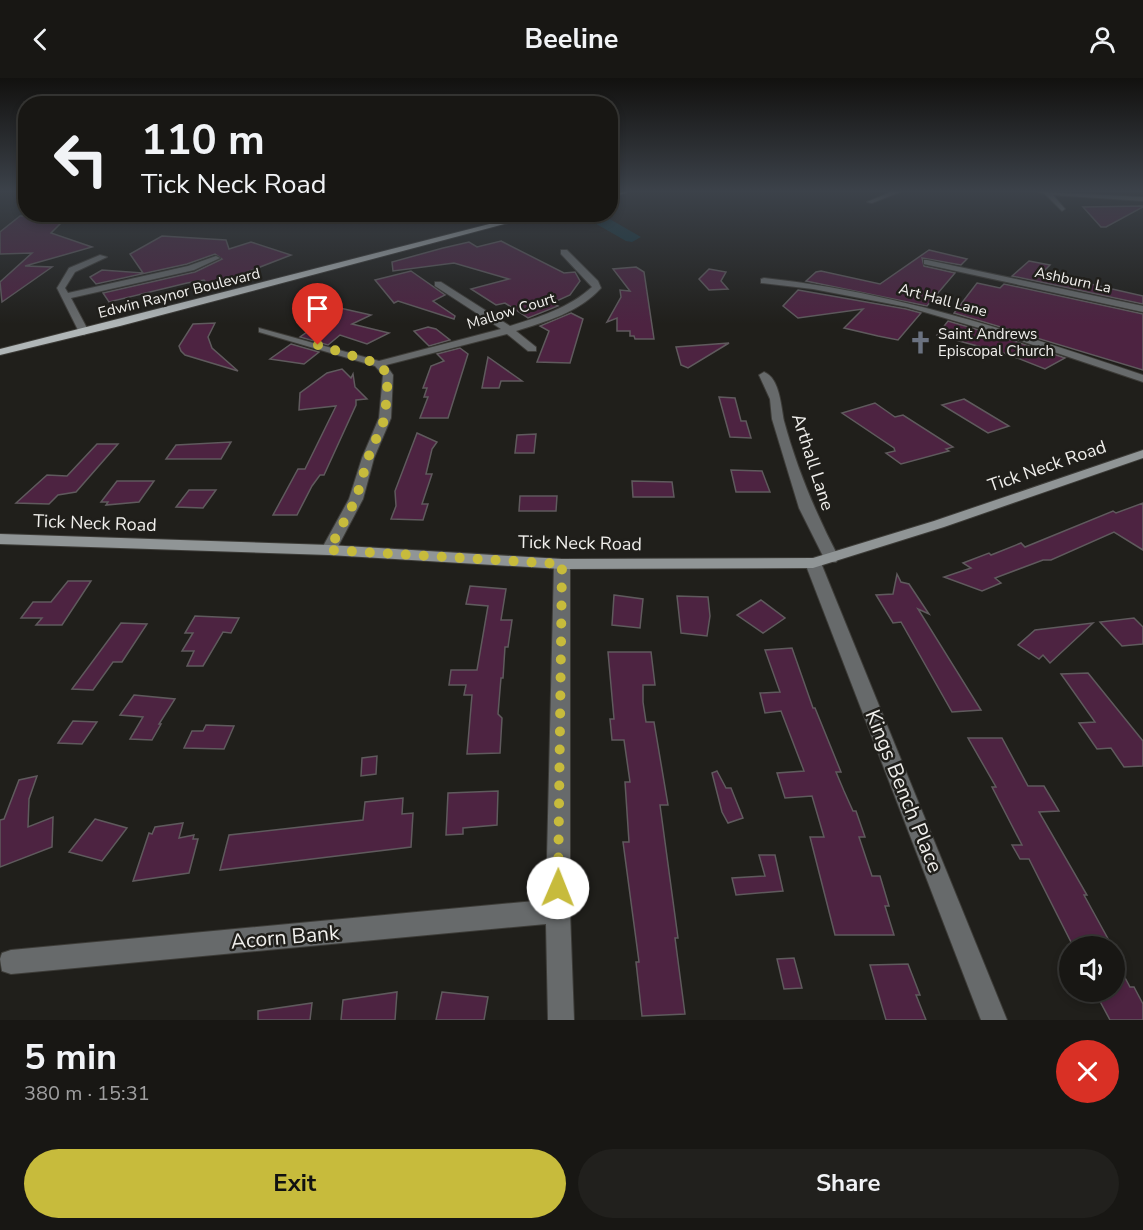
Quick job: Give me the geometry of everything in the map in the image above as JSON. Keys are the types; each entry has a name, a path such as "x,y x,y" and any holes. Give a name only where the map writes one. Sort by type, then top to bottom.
{"main road":[{"name":"Edwin Raynor Boulevard","path":"0,352 454,236"}],"street":[{"name":"Mallow Court","path":"379,364 568,310 592,296 597,288 595,283 564,252"},
{"path":"84,332 61,288 72,270 103,257"},
{"path":"64,297 191,268 216,258"},
{"name":"Ashburn La","path":"927,262 1143,309"},
{"name":"Art Hall Lane","path":"764,282 850,292 929,310 1056,349 1143,379"},
{"path":"438,284 507,329 532,349"},
{"path":"262,330 379,364 388,375 385,418 368,458 356,499 329,550"},
{"name":"Arthall Lane","path":"764,375 776,399 778,419 822,560"},
{"name":"Tick Neck Road","path":"0,539 329,550 562,564 822,560 1143,454"},
{"name":"Kings Bench Place","path":"822,560 994,1020"},
{"path":"561,1020 558,911 562,564"},
{"name":"Acorn Bank","path":"11,962 558,911"}],"building":[{"path":"0,236 60,236 92,247 25,266 52,267 2,302 0,282 32,253 0,254"},
{"path":"162,236 226,240 229,249 251,242 291,255 237,276 238,278 209,285 204,280 187,283 109,302 103,293 195,272 222,259 215,254 187,264 96,284 90,277 102,270 143,273 130,254"},
{"path":"501,241 564,273 575,272 580,281 570,295 552,303 558,306 528,318 505,303 496,305 471,289 509,279 454,263 393,271 392,262 469,242 477,247"},
{"path":"929,250 967,259 961,265 922,258 924,266 955,273 927,306 806,281 816,272 821,271 880,284"},
{"path":"1029,261 1050,265 1042,273 1143,296 1143,304 1012,276"},
{"path":"636,267 644,272 654,339 635,339 634,336 630,336 630,331 617,331 617,318 607,322 621,297 620,290 630,291 613,269"},
{"path":"709,269 726,272 721,281 728,289 709,290 699,279"},
{"path":"411,271 445,295 433,301 455,316 454,319 398,301 394,303 375,280"},
{"path":"977,283 1000,288 1004,284 1143,314 1143,370 954,313"},
{"path":"798,290 921,313 898,340 844,328 863,309 798,318 783,306"},
{"path":"322,304 371,315 352,324 389,333 367,344 340,335 328,345 300,337 314,327 308,326 319,318 296,314"},
{"path":"571,313 583,319 570,363 537,362 549,331 540,326"},
{"path":"948,321 1065,358 1045,369 1007,354 937,335"},
{"path":"215,323 208,337 212,348 238,371 185,355 181,351 179,346 193,324"},
{"path":"428,327 436,329 450,340 429,346 414,331"},
{"path":"729,343 688,368 681,365 676,347"},
{"path":"291,344 319,352 304,364 270,359"},
{"path":"460,348 468,354 448,418 420,418 428,397 424,397 427,388 423,388 431,366 444,361 437,354"},
{"path":"488,357 522,381 501,381 499,388 482,388"},
{"path":"342,369 351,378 353,374 355,387 367,399 356,400 356,405 324,475 320,475 312,486 297,515 273,515 298,469 305,469 336,406 299,410 300,393 327,373"},
{"path":"719,397 735,398 741,421 746,421 751,438 730,437"},
{"path":"964,399 1009,426 988,433 942,405"},
{"path":"875,403 895,417 903,415 953,447 946,449 949,451 901,464 886,453 895,451 894,448 842,413"},
{"path":"417,433 437,442 432,449 426,474 432,474 422,504 428,504 423,520 391,519 396,506 395,491"},
{"path":"536,434 534,453 515,453 517,435"},
{"path":"231,442 221,459 166,459 176,445"},
{"path":"97,444 118,444 76,492 58,495 49,504 16,503 47,475 67,476"},
{"path":"731,470 762,471 770,492 736,492"},
{"path":"117,481 154,481 139,502 106,505 108,502 101,502"},
{"path":"632,481 672,482 674,497 633,497"},
{"path":"189,490 216,490 203,508 176,507"},
{"path":"520,496 557,496 556,511 519,511"},
{"path":"1143,503 1143,550 1114,532 1051,560 1043,560 995,578 1001,583 982,591 944,577 971,568 963,563 989,553 991,555 1021,543 1025,547 1113,511 1116,513"},
{"path":"897,574 901,582 909,584 929,614 918,609 981,710 952,712 901,622 893,623 876,595 893,594"},
{"path":"68,581 91,581 62,625 36,625 42,618 21,618 33,602 51,602"},
{"path":"470,586 506,589 501,620 512,620 508,647 505,647 503,678 501,678 498,714 502,718 500,753 467,754 472,695 464,695 466,685 449,685 451,670 477,670 488,606 466,604"},
{"path":"614,595 643,599 640,628 612,625"},
{"path":"677,596 708,597 710,616 707,636 681,633"},
{"path":"761,600 785,618 763,633 737,615"},
{"path":"195,616 239,618 231,633 223,632 203,666 187,666 194,651 182,651 193,633 185,633"},
{"path":"1134,618 1143,627 1143,644 1122,646 1100,622"},
{"path":"121,623 147,624 122,662 113,662 93,690 72,689"},
{"path":"1093,623 1050,663 1043,655 1039,659 1018,645 1035,630"},
{"path":"792,648 813,708 815,708 841,772 836,772 853,811 856,811 865,837 859,837 872,876 880,876 889,906 885,906 894,935 835,935 810,837 824,837 812,796 785,798 777,773 804,771 781,711 765,713 760,693 780,692 765,650"},
{"path":"608,652 651,652 655,685 643,685 643,702 646,722 654,722 668,805 660,805 678,938 675,938 685,1014 642,1016 636,962 639,962 623,842 629,842 625,782 630,782 624,740 612,740 610,719 614,719"},
{"path":"1088,673 1143,741 1143,766 1124,767 1111,748 1097,749 1079,723 1095,722 1061,674"},
{"path":"134,695 175,699 152,740 130,739 143,717 120,715"},
{"path":"73,721 97,722 82,744 58,743"},
{"path":"206,725 234,726 224,749 184,748 192,731 203,731"},
{"path":"968,738 1002,738 1028,786 1044,786 1059,811 1039,812 1087,895 1084,895 1107,936 1068,936 1029,859 1020,859 1012,845 1022,845 992,787 996,787"},
{"path":"377,756 376,774 361,776 362,758"},
{"path":"717,771 726,788 731,788 743,818 728,823 722,812 712,773"},
{"path":"37,776 29,799 28,827 53,817 52,847 0,867 0,820 4,819 19,780"},
{"path":"498,791 497,825 463,828 463,834 446,835 448,793"},
{"path":"403,798 402,814 413,813 411,847 220,870 229,835 363,820 365,802"},
{"path":"95,819 127,828 102,861 69,852"},
{"path":"183,823 179,838 194,835 193,839 198,839 189,873 133,881 149,833 152,834 155,827"},
{"path":"759,855 775,855 783,891 736,895 732,878 765,876"},
{"path":"794,958 802,988 784,989 777,959"},
{"path":"908,964 920,995 916,995 926,1020 886,1020 870,965"},
{"path":"1125,978 1130,987 1134,987 1143,1004 1143,1020 1110,1020 1100,1002 1125,1002"},
{"path":"397,992 395,1020 341,1020 343,1000"},
{"path":"442,992 488,997 484,1020 436,1020"},
{"path":"312,1003 310,1020 258,1020 258,1011"}],"place":[{"name":"Saint Andrews Episcopal Church","path":"920,343"}],"route":[{"path":"318,345 379,364 388,375 385,418 368,458 356,499 329,550 562,564 558,888"}]}
